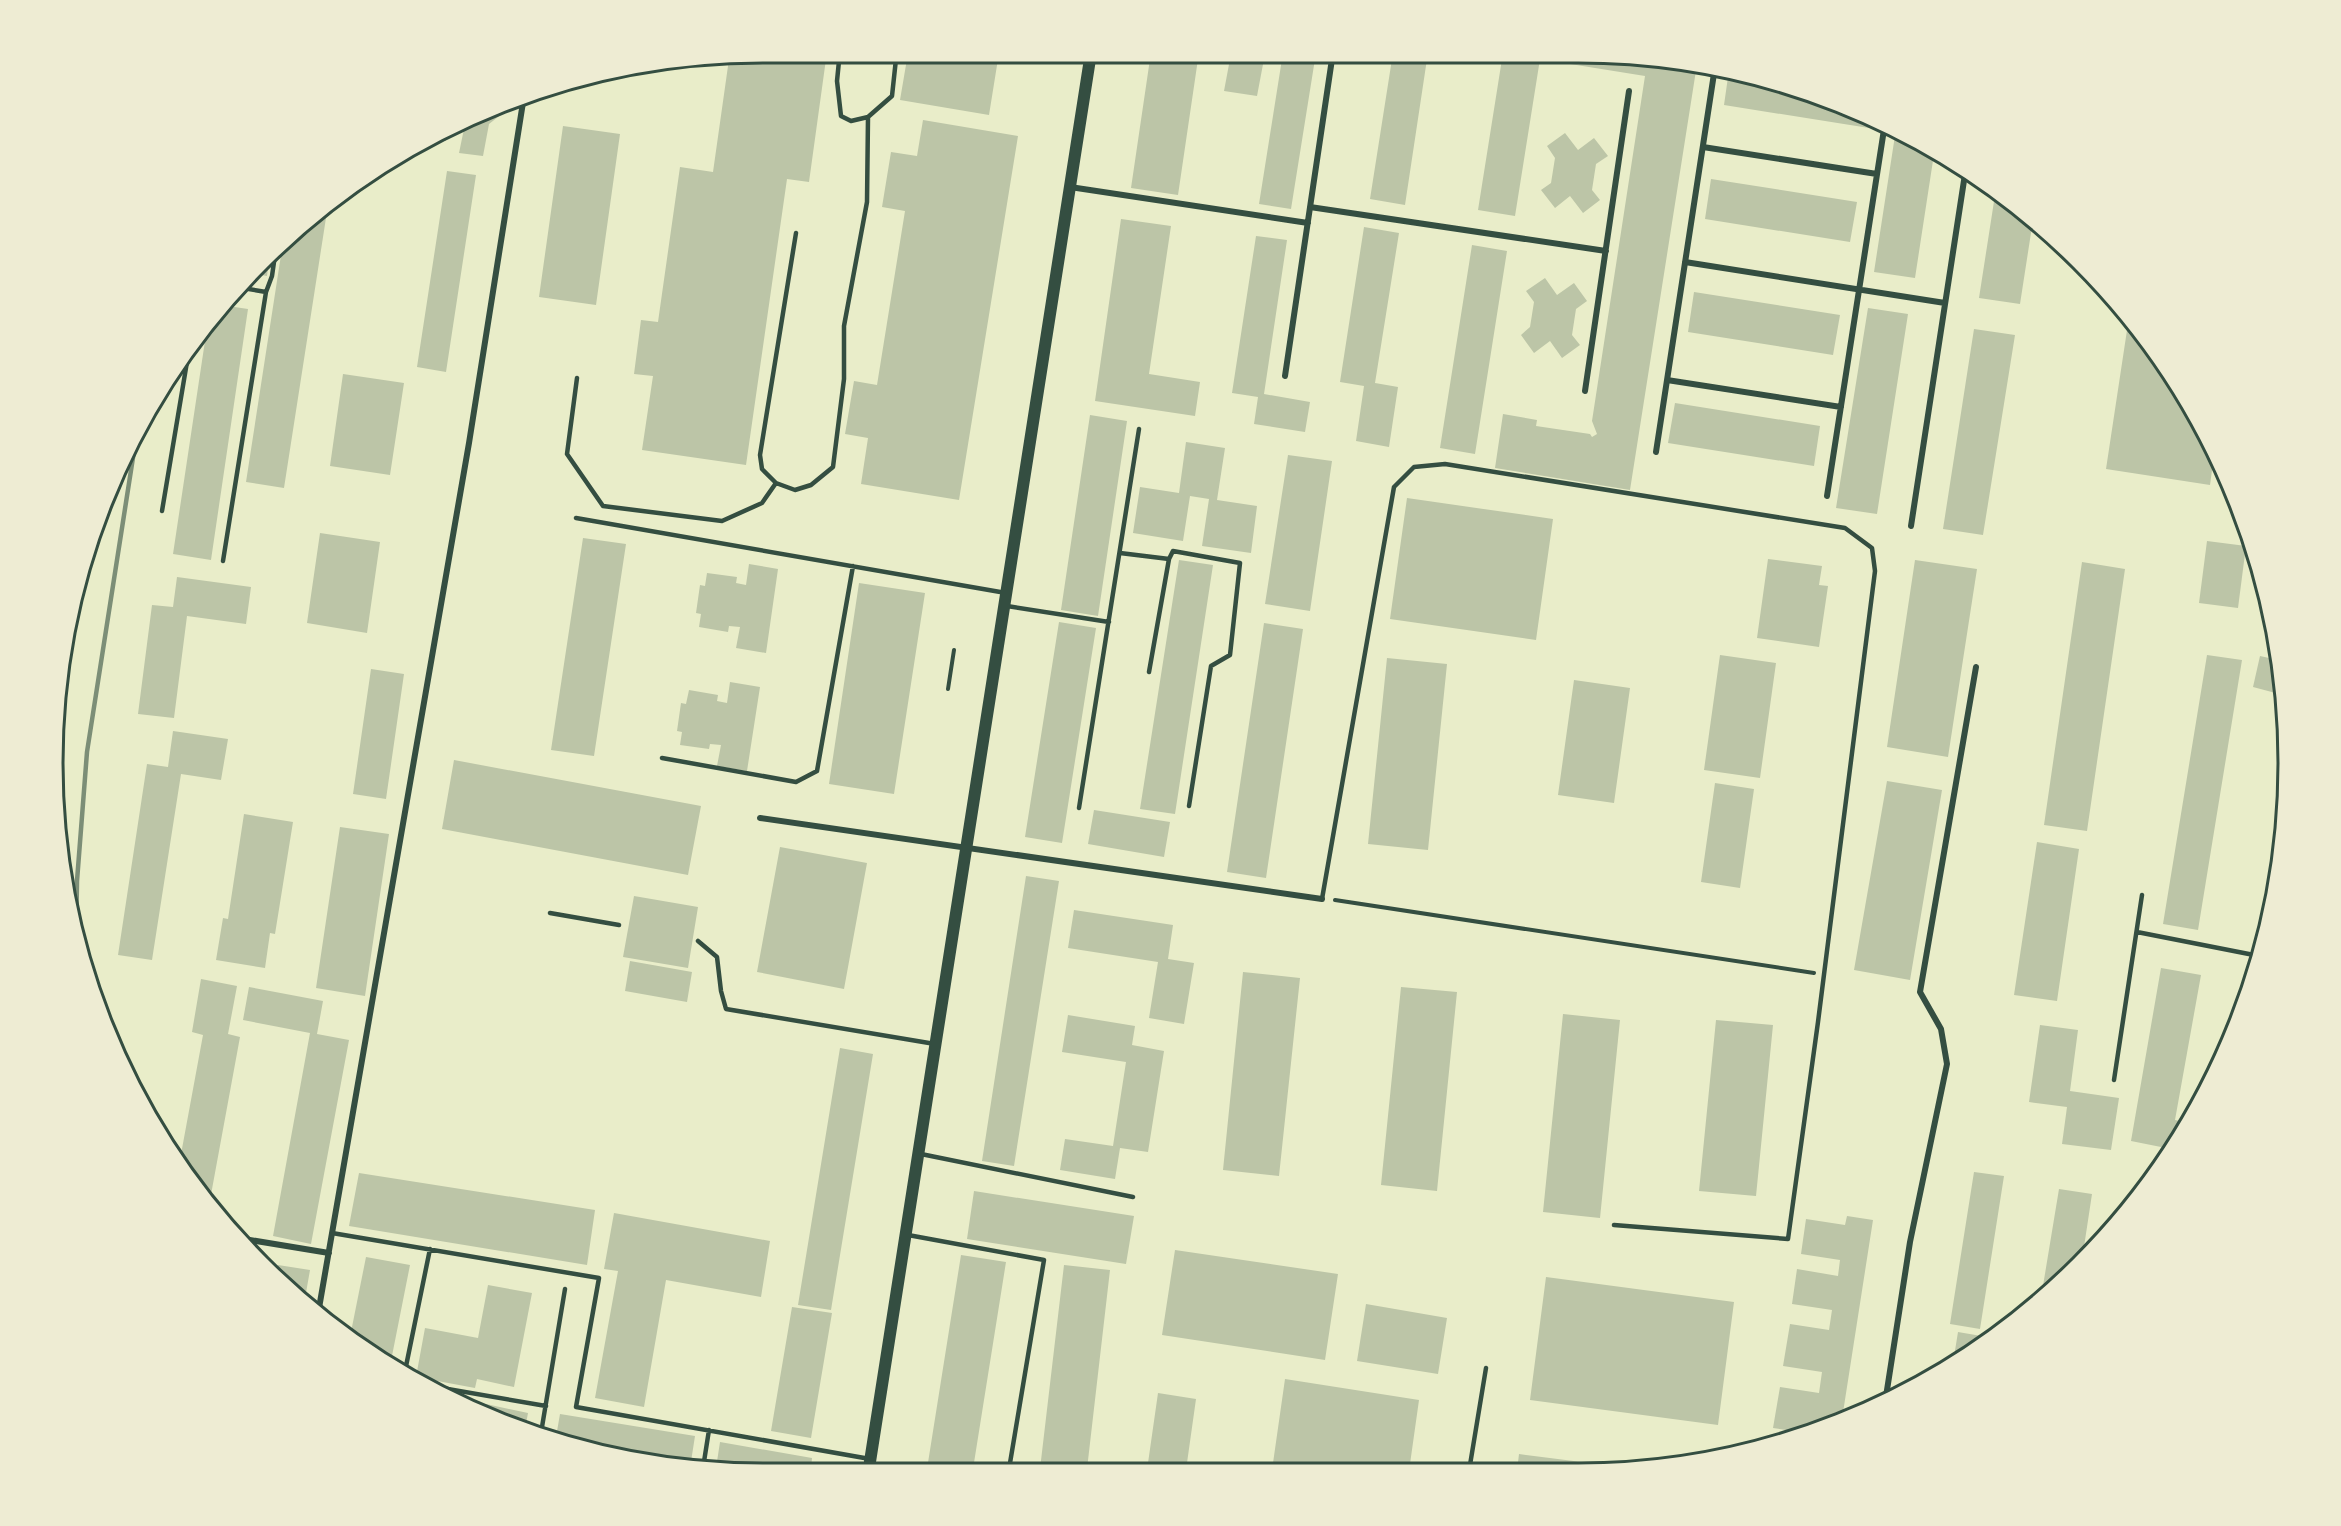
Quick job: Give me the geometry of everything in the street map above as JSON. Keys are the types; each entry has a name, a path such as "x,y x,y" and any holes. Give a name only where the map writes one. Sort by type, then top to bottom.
{"main road":[{"path":"869,1463 1089,63"}],"street":[{"path":"1286,376 1331,63"},
{"path":"1656,452 1714,76"},
{"path":"1585,391 1629,91"},
{"path":"320,1304 467,455 522,106"},
{"path":"1827,496 1883,133"},
{"path":"1703,147 1877,174"},
{"path":"1911,526 1964,179"},
{"path":"1070,187 1308,223"},
{"path":"1310,207 1606,251"},
{"path":"1685,262 1945,303"},
{"path":"1667,380 1840,407"},
{"path":"1887,1392 1910,1242 1947,1064 1941,1029 1920,992 1976,667"},
{"path":"760,818 1322,898"},
{"path":"251,1240 328,1253"}],"lane":[{"path":"839,63 837,81 841,116 851,121 868,117 892,96 896,63"},
{"path":"796,233 760,455 762,469 776,483 795,490 811,485 833,467 844,379 844,326 867,202 868,117"},
{"path":"223,561 266,292 274,262"},
{"path":"248,289 266,292"},
{"path":"162,511 186,367"},
{"path":"577,378 567,454 603,506 722,521 762,503 776,483"},
{"path":"1079,808 1139,429"},
{"path":"1322,898 1394,487 1414,467 1445,464 1845,528 1872,548 1875,571 1788,1239 1614,1225"},
{"path":"576,518 853,566 1109,622"},
{"path":"1149,672 1168,559 1173,551 1240,564 1230,655 1211,666 1189,806"},
{"path":"1120,553 1168,559"},
{"path":"662,758 796,782 817,771 853,566"},
{"path":"2114,1080 2142,896"},
{"path":"550,913 619,925"},
{"path":"2137,932 2251,954"},
{"path":"698,941 717,957 721,991 726,1009 935,1044"},
{"path":"918,1154 1133,1197"},
{"path":"332,1233 598,1278 576,1407 709,1430 864,1463"},
{"path":"906,1234 1044,1260 1010,1463"},
{"path":"406,1365 430,1249"},
{"path":"542,1427 565,1289"},
{"path":"1470,1463 1486,1368"},
{"path":"450,1389 546,1406"},
{"path":"704,1461 709,1430"}],"path":[{"path":"948,689 954,650"},
{"path":"1322,898 1824,974"}],"building":[{"path":"825,63 809,182 787,179 746,465 642,450 653,376 634,374 641,320 658,322 680,167 713,172 728,64"},
{"path":"906,63 997,63 989,115 900,100"},
{"path":"1149,63 1197,63 1178,195 1131,188"},
{"path":"1229,63 1263,63 1257,96 1224,91"},
{"path":"1281,63 1314,63 1291,209 1259,204"},
{"path":"1391,63 1426,63 1405,205 1370,199"},
{"path":"1501,63 1539,63 1515,216 1478,210"},
{"path":"1564,63 1624,64 1696,73 1630,490 1495,468 1503,414 1537,420 1536,426 1590,434 1592,437 1597,434 1592,421 1645,76"},
{"path":"1728,79 1803,100 1869,127 1869,128 1724,105"},
{"path":"503,113 489,124 483,156 459,153 464,130"},
{"path":"923,120 1018,136 959,500 861,484 868,438 845,434 854,381 877,385 905,211 882,207 891,152 917,156"},
{"path":"563,126 620,134 596,305 539,297"},
{"path":"1565,133 1578,150 1594,138 1608,156 1596,164 1592,190 1600,200 1583,213 1570,196 1555,208 1541,190 1551,183 1555,158 1547,146"},
{"path":"1895,139 1933,160 1915,278 1874,272"},
{"path":"447,171 476,175 446,372 417,367"},
{"path":"1711,179 1857,202 1850,242 1705,219"},
{"path":"1994,201 2031,230 2020,304 1979,298"},
{"path":"326,217 284,488 246,482 281,256"},
{"path":"1121,219 1171,226 1149,374 1200,382 1195,416 1095,401"},
{"path":"1364,227 1399,233 1375,383 1398,387 1389,447 1356,441 1364,386 1340,382"},
{"path":"1256,236 1287,240 1264,394 1310,402 1305,432 1254,424 1258,397 1232,393"},
{"path":"1472,245 1507,251 1475,454 1440,448"},
{"path":"268,268 267,276 261,275"},
{"path":"1545,278 1557,295 1574,283 1587,301 1576,309 1572,335 1580,345 1562,358 1550,341 1534,353 1521,335 1530,327 1534,302 1526,291"},
{"path":"1694,292 1840,315 1833,355 1688,332"},
{"path":"232,307 248,309 211,560 173,554 205,341"},
{"path":"1868,308 1908,314 1877,514 1836,508"},
{"path":"1974,329 2015,335 1983,535 1943,529"},
{"path":"2127,330 2160,374 2206,453 2212,467 2210,485 2106,469"},
{"path":"343,374 404,383 390,475 330,466"},
{"path":"1675,403 1820,426 1814,466 1668,443"},
{"path":"1090,415 1127,421 1098,616 1061,610"},
{"path":"1186,442 1225,448 1217,500 1257,506 1251,553 1202,546 1209,499 1190,496 1183,541 1133,533 1140,487 1179,493"},
{"path":"1288,455 1332,461 1310,611 1265,604"},
{"path":"1407,498 1553,519 1536,640 1390,619"},
{"path":"320,533 380,542 367,633 307,623"},
{"path":"583,538 626,544 594,756 551,750"},
{"path":"2207,541 2243,546 2245,552 2238,608 2199,603"},
{"path":"1768,559 1822,566 1819,585 1828,586 1819,647 1757,638"},
{"path":"1179,560 1213,565 1175,814 1140,809"},
{"path":"1915,560 1977,569 1948,757 1887,747"},
{"path":"2082,562 2125,569 2087,831 2044,825"},
{"path":"749,564 778,569 766,653 736,648 740,627 729,626 728,632 699,627 701,614 696,613 700,585 705,586 707,573 737,577 736,583 746,585"},
{"path":"177,577 251,587 246,624 187,616 174,718 138,714 152,605 173,607"},
{"path":"859,583 925,593 894,794 829,784"},
{"path":"1059,622 1096,628 1062,843 1025,837"},
{"path":"1264,623 1303,629 1266,878 1227,872"},
{"path":"1720,655 1776,663 1760,778 1704,770"},
{"path":"2207,655 2242,660 2198,930 2163,924"},
{"path":"2260,656 2270,658 2274,693 2253,687"},
{"path":"1387,658 1447,664 1428,850 1368,844"},
{"path":"371,669 404,674 386,799 353,794"},
{"path":"1574,680 1630,688 1614,803 1558,795"},
{"path":"730,682 760,687 747,771 717,766 721,745 710,744 709,749 680,745 682,732 677,731 681,703 686,704 689,690 718,695 717,701 727,703"},
{"path":"173,731 228,739 221,780 181,774 152,960 118,955 147,764 168,767"},
{"path":"454,760 701,806 688,875 442,829"},
{"path":"1887,781 1942,790 1910,980 1854,970"},
{"path":"1715,783 1754,789 1740,888 1701,882"},
{"path":"1094,810 1170,822 1164,857 1088,844"},
{"path":"244,814 293,822 275,934 270,933 265,968 216,960 223,918 228,919"},
{"path":"340,827 389,834 365,996 316,988"},
{"path":"2037,842 2079,849 2057,1001 2014,995"},
{"path":"780,847 867,863 844,989 757,972"},
{"path":"1026,876 1059,881 1014,1166 982,1161"},
{"path":"634,896 698,907 688,968 623,957"},
{"path":"1074,910 1173,925 1168,959 1194,963 1184,1024 1149,1018 1158,962 1068,948"},
{"path":"630,961 692,972 687,1002 625,991"},
{"path":"2161,968 2201,975 2175,1120 2179,1121 2163,1147 2131,1141"},
{"path":"1243,972 1300,978 1279,1176 1223,1170"},
{"path":"201,979 237,986 228,1034 240,1037 211,1193 181,1152 203,1035 192,1032"},
{"path":"249,987 323,1001 317,1034 349,1040 311,1244 273,1236 310,1033 243,1020"},
{"path":"1401,987 1457,992 1437,1191 1381,1185"},
{"path":"1563,1014 1620,1020 1600,1218 1543,1212"},
{"path":"1068,1015 1135,1026 1132,1045 1164,1051 1148,1152 1120,1148 1115,1179 1060,1170 1065,1139 1113,1146 1126,1062 1062,1052"},
{"path":"1716,1020 1773,1025 1756,1196 1699,1191"},
{"path":"2040,1025 2078,1030 2070,1091 2119,1098 2111,1150 2062,1144 2067,1107 2029,1102"},
{"path":"840,1048 873,1054 831,1310 798,1305"},
{"path":"1974,1172 2004,1176 1980,1329 1950,1324"},
{"path":"359,1173 595,1210 587,1265 349,1226"},
{"path":"2059,1189 2092,1194 2084,1246 2043,1286"},
{"path":"974,1191 1134,1216 1126,1264 967,1239"},
{"path":"614,1213 770,1241 761,1297 666,1280 644,1407 595,1398 618,1271 604,1269"},
{"path":"1847,1216 1873,1220 1843,1411 1788,1430 1773,1428 1780,1387 1819,1393 1822,1372 1783,1366 1790,1324 1829,1330 1832,1310 1792,1304 1797,1269 1838,1276 1840,1260 1801,1254 1806,1219 1845,1225"},
{"path":"1175,1250 1338,1274 1325,1360 1162,1335"},
{"path":"961,1255 1006,1262 974,1463 928,1463"},
{"path":"366,1257 410,1265 392,1356 352,1329"},
{"path":"278,1265 310,1270 306,1293 301,1289"},
{"path":"1064,1265 1110,1270 1088,1463 1041,1463"},
{"path":"1546,1277 1734,1302 1718,1425 1530,1400"},
{"path":"488,1285 532,1293 514,1387 477,1379 475,1388 433,1380 417,1371 425,1328 478,1338"},
{"path":"1366,1304 1447,1318 1438,1374 1357,1361"},
{"path":"792,1307 832,1313 811,1438 771,1431"},
{"path":"1958,1332 1980,1336 1967,1345 1955,1353"},
{"path":"1285,1379 1419,1400 1410,1463 1273,1463"},
{"path":"1158,1393 1196,1399 1187,1463 1148,1463"},
{"path":"486,1404 528,1413 526,1422 495,1410"},
{"path":"560,1414 695,1436 691,1459 626,1450 557,1432"},
{"path":"720,1442 812,1458 812,1463 717,1462"},
{"path":"1519,1454 1588,1463 1578,1463 1518,1463"}],"railway":[{"path":"77,903 87,752 133,457"}]}
